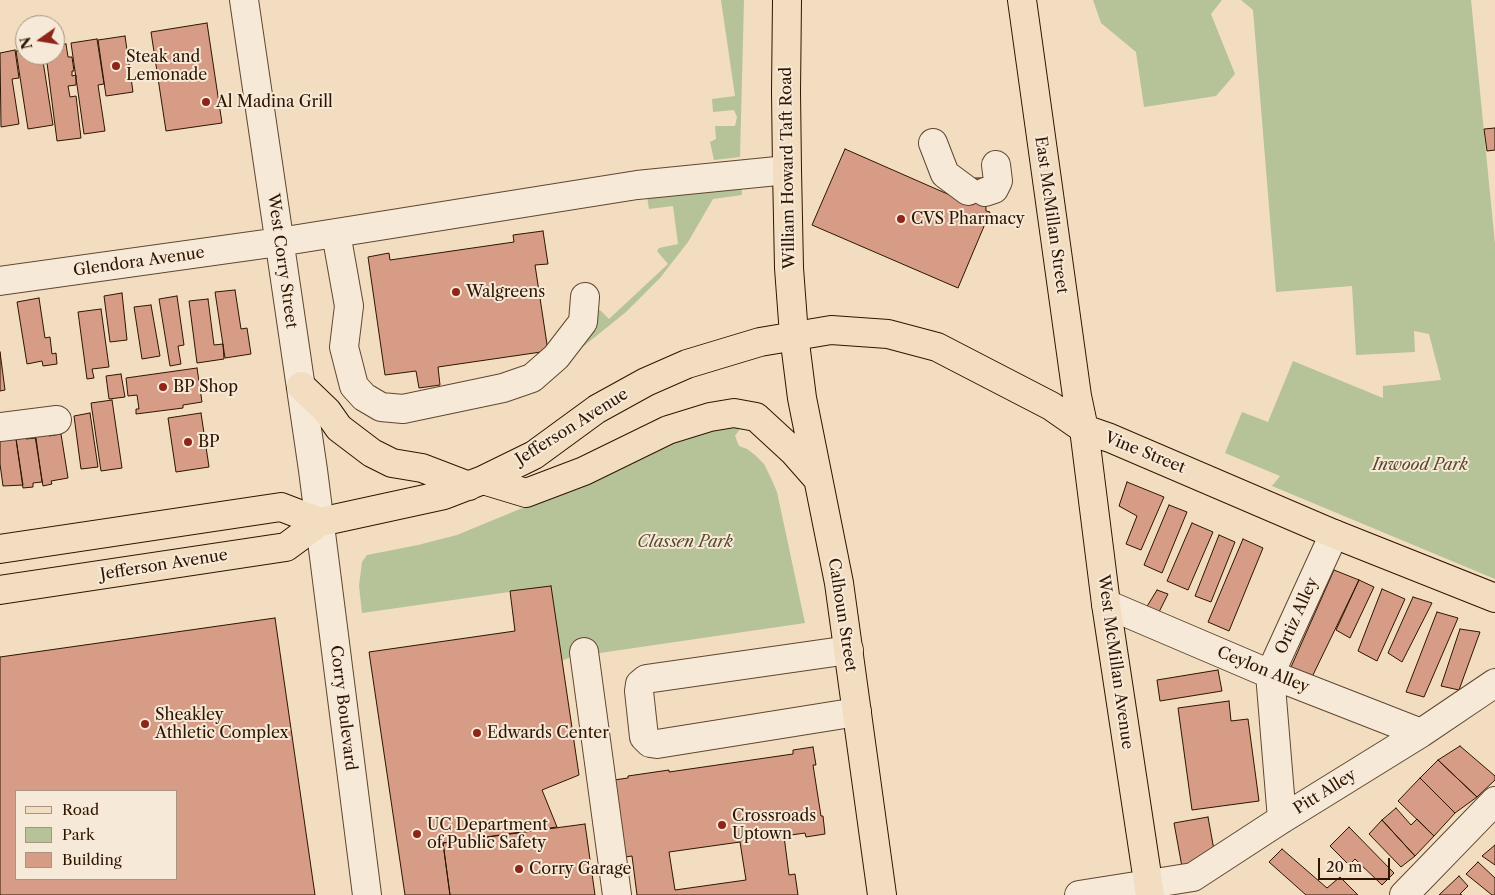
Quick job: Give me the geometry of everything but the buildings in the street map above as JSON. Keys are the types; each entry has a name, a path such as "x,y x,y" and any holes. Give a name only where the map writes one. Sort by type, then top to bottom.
{"main road":[{"name":"William Howard Taft Road","path":"787,0 786,92 789,268 794,335"},
{"name":"East McMillan Street","path":"1022,0 1076,386 1084,429"},
{"name":"Vine Street","path":"794,335 831,330 888,334 937,346 1050,406 1084,429 1206,478 1334,534 1495,598"},
{"name":"Calhoun Street","path":"794,335 802,398 839,583 882,895"},
{"name":"Jefferson Avenue","path":"0,590 286,547 320,522 444,495 476,483 534,455 597,409 646,382 686,364 760,342 794,335"},
{"path":"301,386 327,411 339,428 372,453 392,463 422,468 476,483 526,493 584,471 668,430 710,417 734,413 756,417 794,452 817,478"},
{"name":"West McMillan Avenue","path":"1084,429 1106,604 1149,890"},
{"path":"0,549 281,507 320,522"}],"street":[{"name":"West Corry Street","path":"244,0 320,522"},
{"path":"933,144 945,174 976,191 994,189 998,181 996,165"},
{"name":"Glendora Avenue","path":"0,281 279,242 637,185 787,170"},
{"path":"336,233 350,306 344,347 354,386 364,398 381,407 403,409 503,388 532,378 556,357 583,322 585,297"},
{"path":"0,427 57,420"},
{"name":"Corry Boulevard","path":"320,522 336,664 367,895"},
{"name":"Ortiz Alley","path":"1282,819 1270,674 1334,534"},
{"name":"Ceylon Alley","path":"1106,604 1270,674 1421,733"},
{"path":"848,650 646,679 640,684 638,691 644,737 650,742 657,744 857,712"},
{"path":"584,652 617,895"},
{"name":"Pitt Alley","path":"1079,895 1149,890 1193,877 1282,819 1421,733 1495,683"},
{"path":"1404,895 1495,801"}],"green space":[{"path":"721,0 744,0 740,157 714,160 710,142 716,139 715,126 735,126 737,117 734,110 713,112 712,99 735,96"},
{"path":"1093,0 1222,0 1211,14 1235,74 1216,96 1144,107 1136,52 1101,23"},
{"name":"Inwood Park","path":"1241,0 1471,0 1495,244 1495,579 1272,486 1280,476 1225,453 1242,412 1268,422 1293,361 1383,398 1383,386 1441,380 1429,334 1414,331 1415,352 1356,355 1352,286 1276,292 1253,10"},
{"path":"741,183 742,195 713,199 688,242 660,278 626,312 564,362 596,312 600,310 609,319 668,264 657,251 659,248 678,244 673,206 649,209 647,196"},
{"name":"Classen Park","path":"715,427 741,427 735,436 739,446 747,449 764,464 771,478 777,492 805,623 586,655 584,652 561,661 551,586 362,613 359,586 362,562 367,555 457,535 520,509 667,442"}],"place":[{"name":"Steak and Lemonade","path":"116,66"},
{"name":"Al Madina Grill","path":"206,102"},
{"name":"CVS Pharmacy","path":"901,219"},
{"name":"Walgreens","path":"456,292"},
{"name":"BP Shop","path":"163,387"},
{"name":"BP","path":"188,442"},
{"name":"Sheakley Athletic Complex","path":"145,724"},
{"name":"Edwards Center","path":"477,733"},
{"name":"Crossroads Uptown","path":"722,825"},
{"name":"UC Department of Public Safety","path":"417,834"},
{"name":"Corry Garage","path":"519,869"}]}
